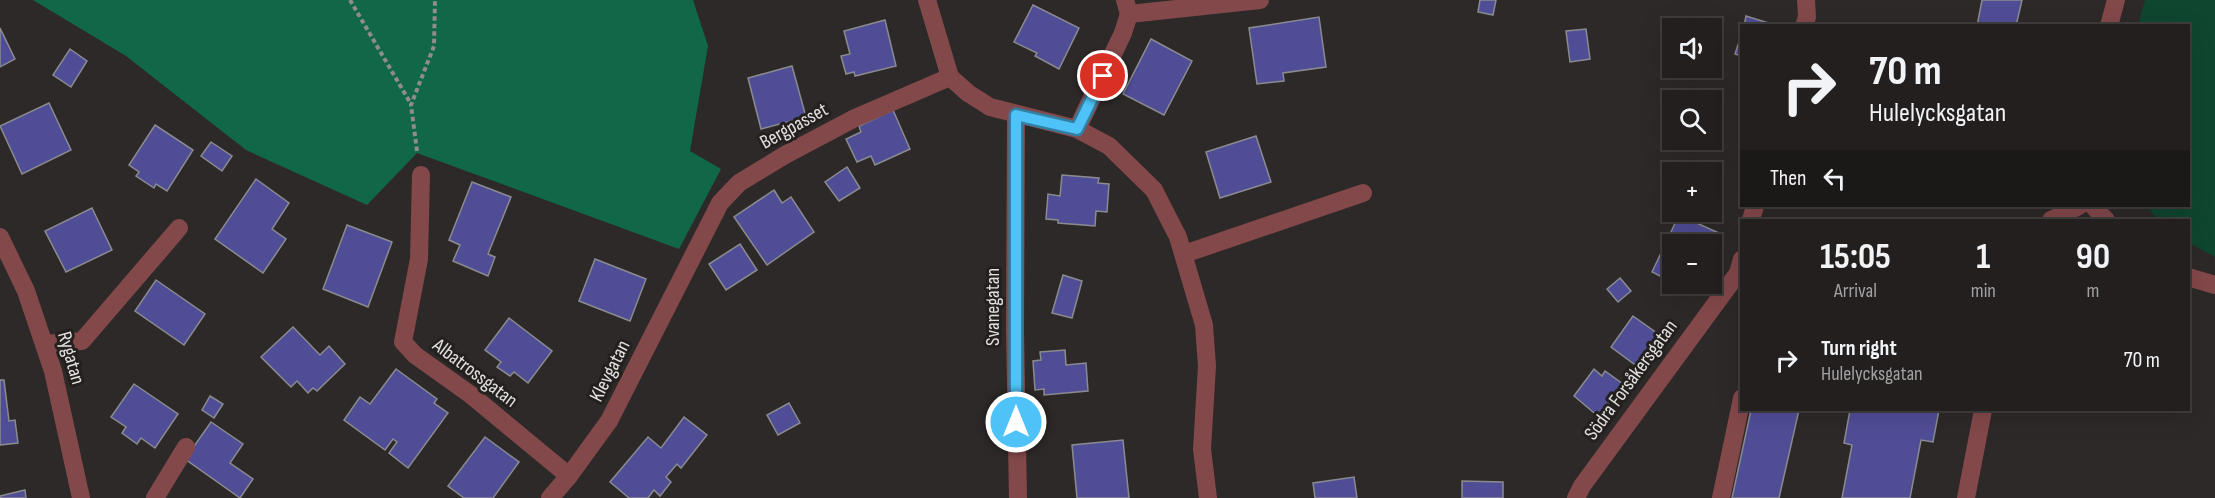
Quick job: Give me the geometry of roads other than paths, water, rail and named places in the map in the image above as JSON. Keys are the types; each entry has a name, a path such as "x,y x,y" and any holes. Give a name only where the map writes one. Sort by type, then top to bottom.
{"street":[{"path":"927,0 950,77 990,107 1077,129 1109,146 1154,190 1178,237 1204,325 1207,366 1203,449 1208,498"},
{"path":"1077,129 1123,33 1127,7 1260,0"},
{"path":"1805,24 1807,17 1806,0"},
{"path":"2110,24 2116,0"},
{"name":"Bergpasset","path":"693,254 720,203 739,183 855,118 950,77"},
{"name":"Svanegatan","path":"1016,115 1015,330 1018,498"},
{"name":"Albatrossgatan","path":"421,175 419,259 403,342 414,355 471,395 569,476"},
{"path":"1186,262 1363,193"},
{"path":"2053,219 2077,207"},
{"path":"2094,207 2105,219"},
{"path":"44,344 82,341 179,228"},
{"name":"Rygatan","path":"0,237 26,291 53,371 81,498"},
{"name":"Klevgatan","path":"550,498 609,421 693,254"},
{"name":"Södra Forsåkersgatan","path":"1576,498 1582,486 1740,268"},
{"path":"2190,279 2215,285"},
{"path":"1721,498 1740,408"},
{"path":"1966,498 1983,411"},
{"path":"155,498 186,447"}]}
